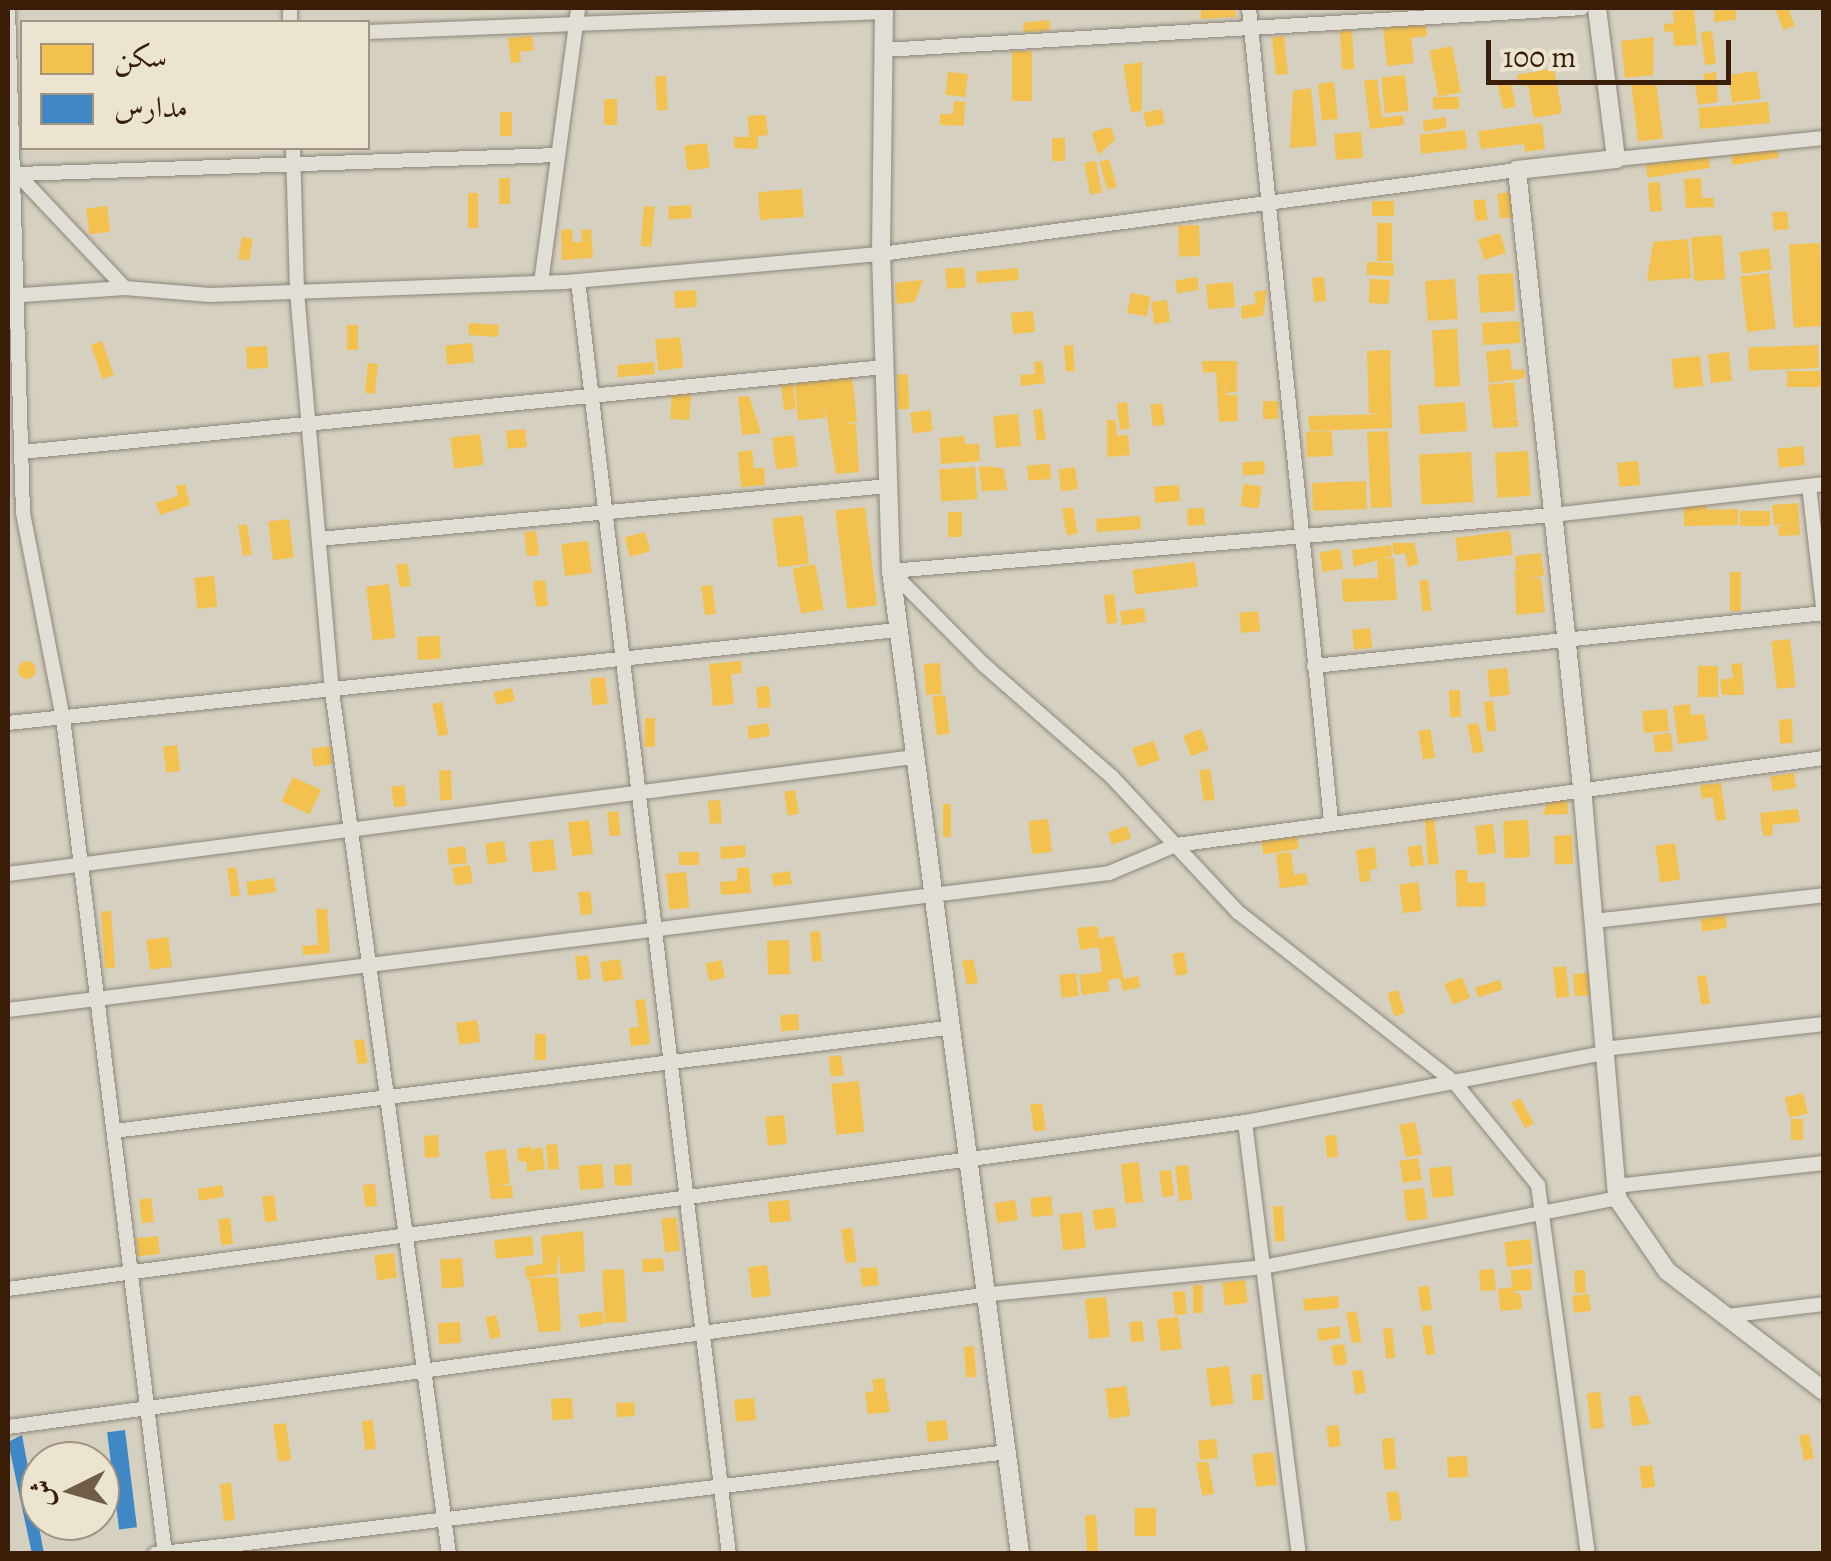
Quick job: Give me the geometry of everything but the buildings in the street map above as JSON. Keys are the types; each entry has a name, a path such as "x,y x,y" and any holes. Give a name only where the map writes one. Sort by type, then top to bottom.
{"street":[{"path":"8,8 13,45 13,296 22,452 15,471 63,718 162,1553 1008,1452"},
{"path":"541,283 578,8"},
{"path":"1249,8 1331,821"},
{"path":"884,50 1582,8"},
{"path":"1597,8 1616,159"},
{"path":"370,32 884,10 881,254 891,571 947,1028 990,1294 1020,1554"},
{"path":"13,296 125,288 210,295 578,281 881,254 1517,170 1824,138"},
{"path":"293,150 297,292 332,690 449,1554"},
{"path":"13,169 558,156"},
{"path":"13,169 125,288"},
{"path":"1517,170 1582,787 1616,1192 1667,1271 1824,1390"},
{"path":"578,281 729,1554"},
{"path":"22,452 884,367"},
{"path":"891,571 1554,515 1816,485 1823,613 1314,666"},
{"path":"319,539 888,486"},
{"path":"891,571 1176,845 1238,912 1455,1083 1538,1184 1588,1554"},
{"path":"8,723 897,630"},
{"path":"8,874 914,757"},
{"path":"8,1010 1109,873 1176,845 1582,787 1824,758"},
{"path":"1594,921 1824,895"},
{"path":"8,1289 1244,1122 1604,1051 1824,1024"},
{"path":"114,1130 671,1066 947,1028"},
{"path":"1244,1122 1299,1554"},
{"path":"8,1427 990,1294 1263,1267 1542,1217 1616,1192 1824,1163"},
{"path":"1726,1316 1824,1304"}]}
